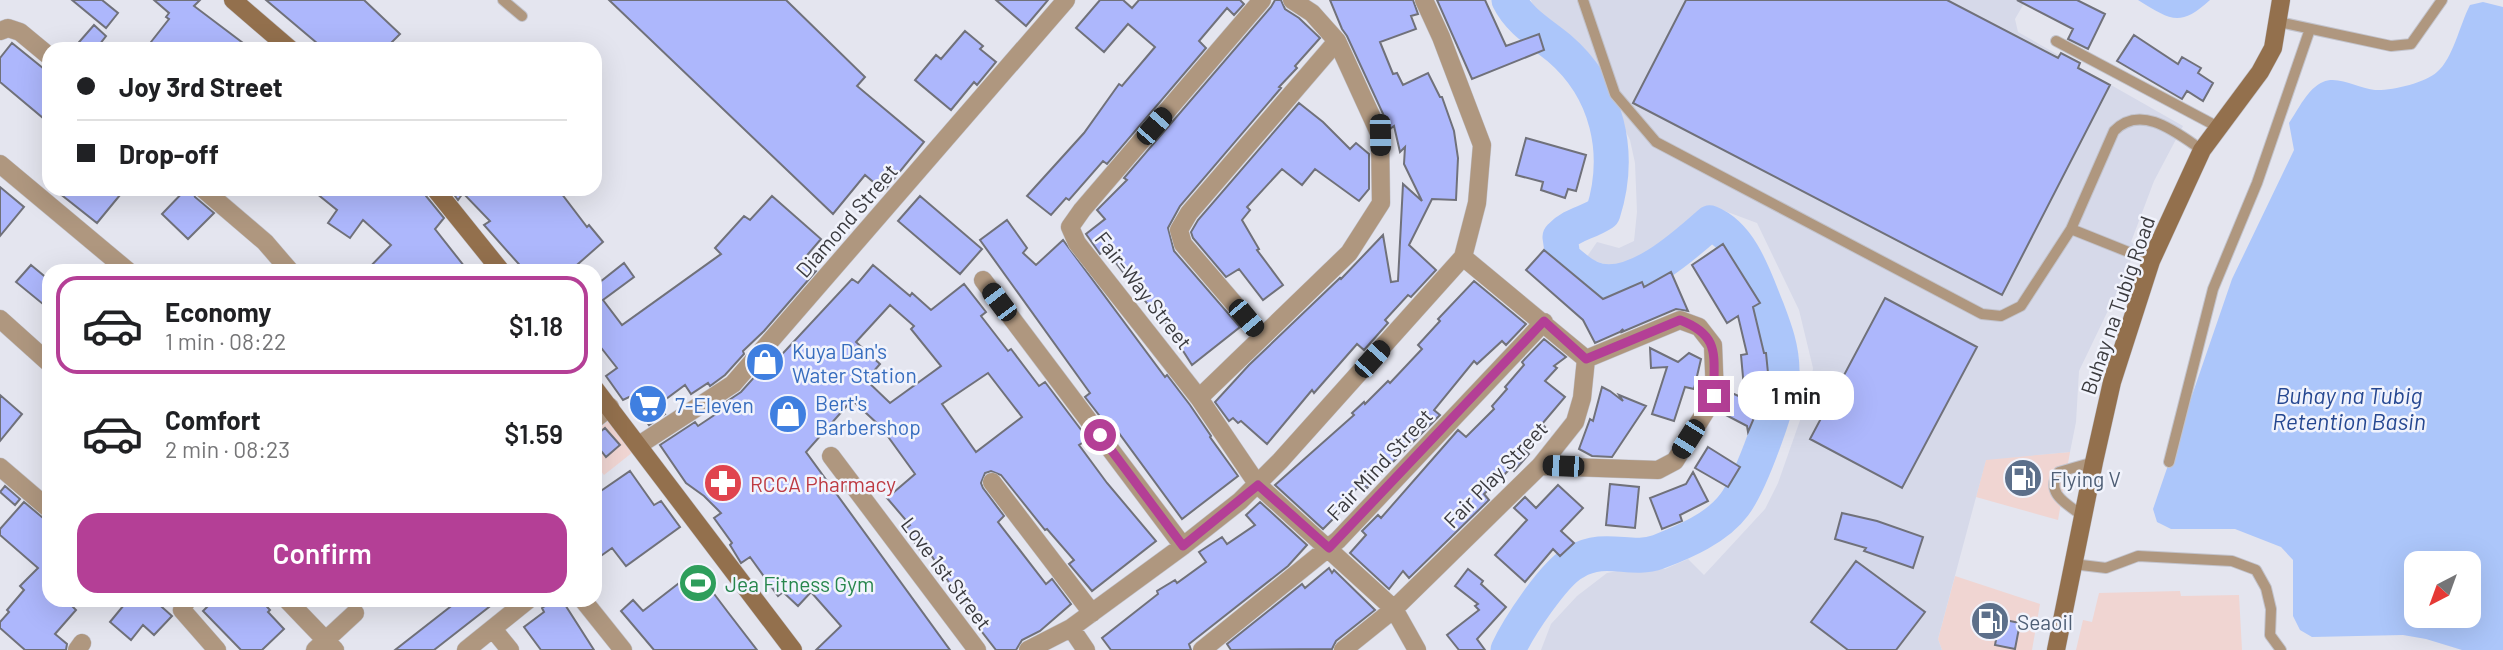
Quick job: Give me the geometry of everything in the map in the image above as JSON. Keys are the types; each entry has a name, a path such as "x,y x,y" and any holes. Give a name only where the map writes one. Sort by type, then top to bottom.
{"main road":[{"path":"233,0 282,42"},
{"name":"Buhay na Tubig Road","path":"2056,650 2112,382 2151,261 2202,150 2260,72 2273,48 2281,0"},
{"path":"441,196 495,264"},
{"path":"602,397 793,650"}],"street":[{"name":"Diamond Street","path":"639,445 733,384 1066,0"},
{"name":"Fair-Way Street","path":"1262,0 1070,227 1077,243 1199,398 1258,485 1394,608 1418,650"},
{"path":"1199,398 1349,253 1381,203 1380,135 1337,41 1312,13 1292,0"},
{"path":"1028,650 1071,628 1092,613 1183,546 1258,485 1463,257 1477,203 1482,145 1424,0"},
{"path":"0,31 8,28 20,32 42,50"},
{"path":"1262,336 1184,244 1179,230 1189,213 1337,41"},
{"path":"0,164 120,264"},
{"path":"211,196 265,242 284,264"},
{"path":"1463,257 1544,321 1586,359 1680,320 1699,327 1713,345 1714,396 1675,461 1658,470 1540,466"},
{"path":"983,280 1183,546"},
{"path":"0,319 42,357"},
{"name":"Fair Mind Street","path":"1202,650 1329,548 1544,321"},
{"name":"Fair Play Street","path":"1343,650 1394,608 1540,466 1575,422 1582,398 1586,359"},
{"path":"602,413 610,407"},
{"name":"Love 1st Street","path":"831,456 977,650"},
{"path":"0,467 42,503"},
{"path":"992,482 1092,613"},
{"path":"184,607 182,610 217,650"},
{"path":"293,607 325,647 355,613"},
{"path":"466,650 520,607"},
{"path":"589,607 623,650"},
{"path":"1071,628 1086,650"},
{"path":"493,629 510,650"}],"lane":[{"path":"503,0 522,16"},
{"path":"1583,0 1615,94 1656,142 1982,314 2001,316 2021,306 2071,229 2114,131 2122,122 2134,118 2166,125 2202,150"},
{"path":"2279,22 2391,46 2411,44 2442,0"},
{"path":"2169,462 2213,289 2257,183 2310,29"},
{"path":"2056,41 2218,127"},
{"path":"2071,229 2151,261"},
{"path":"2083,516 2057,497 2053,488 2055,478 2059,472 2094,462"},
{"path":"2073,564 2106,568 2138,556 2232,561 2256,570 2266,588 2270,635 2281,650"}],"shaded area":[{"path":"1531,0 2026,0 2015,19 2018,32 2183,126 2154,181 2131,242 2136,245 2127,271 2079,371 2076,422 2070,452 1986,460 1938,639 1942,650 1541,650 1551,624 1577,596 1607,573 1639,567 1665,569 1688,559 1704,575 1765,509 1778,483 1810,392 1813,368 1799,310 1757,223 1714,207 1660,253 1619,269 1586,258 1597,242 1619,248 1634,241 1637,212 1635,163 1630,140 1586,52 1535,12"},
{"path":"608,421 633,452 604,475 602,473 602,426"},
{"name":"Flying V","path":"2070,452 2058,520 1976,497 1986,459"},
{"name":"Seaoil","path":"1955,576 2040,604 2032,650 1942,650 1938,639"},
{"path":"2180,591 2181,596 2239,595 2242,650 2076,650 2083,620 2092,622 2099,593"}],"water":[{"path":"2138,0 2210,0 2190,15 2175,18"},
{"name":"Buhay na Tubig Retention Basin","path":"2483,2 2503,7 2503,650 2462,650 2403,635 2312,637 2300,630 2293,616 2293,560 2281,547 2235,529 2171,529 2157,522 2153,509 2232,279 2294,150 2289,123 2308,94 2323,82 2335,80 2382,90 2408,86 2437,72 2452,50 2470,5"}],"building":[{"path":"72,0 102,0 118,13 106,28"},
{"path":"154,0 200,0 194,6 242,42 151,42 169,19 166,17 169,13"},
{"path":"266,0 364,0 400,34 392,42 316,42"},
{"path":"609,0 786,0 865,77 857,86 924,142 884,191 865,175 833,214"},
{"path":"996,0 1048,0 1026,26"},
{"path":"1100,0 1123,0 1132,8 1139,0 1240,0 1244,4 1234,15 1227,8 1199,41 1206,48 1107,164 1103,161 1069,200 1066,198 1051,215 1027,196 1084,133 1119,84 1122,86 1155,47 1128,24 1104,52 1076,28"},
{"path":"1275,0 1281,0 1285,9 1320,38 1180,206 1168,228 1174,251 1240,327 1192,365 1159,313 1156,315 1106,250 1100,254 1086,234 1105,219 1097,210 1127,180 1124,178"},
{"path":"1330,0 1413,0 1418,14 1411,16 1416,29 1380,42 1393,74 1397,73 1403,85 1428,73 1442,97 1454,131 1458,158 1456,200 1432,199 1409,245 1436,270 1385,320 1388,323 1364,350 1357,344 1314,393 1312,390 1267,444 1241,421 1238,423 1233,418 1229,421 1215,402 1249,365 1341,279 1383,235 1391,282 1398,281 1403,184 1422,201 1404,164 1405,147 1400,152 1394,126 1390,129"},
{"path":"1437,0 1485,0 1506,46 1539,34 1544,50 1472,79"},
{"path":"1686,0 1947,0 2058,58 2061,53 2080,63 2078,68 2110,85 2002,295 1633,103"},
{"path":"2017,0 2077,0 2105,14 2088,49 2068,39 2073,29"},
{"path":"94,25 106,36 101,42 79,42"},
{"path":"965,31 983,46 980,49 996,62 977,85 974,82 951,110 915,80 936,55 941,59"},
{"path":"2134,35 2178,64 2182,57 2201,68 2198,73 2213,83 2203,101 2187,91 2182,99 2117,61"},
{"path":"12,43 42,67 42,117 0,82 0,58"},
{"path":"1299,103 1350,149 1356,143 1369,154 1369,189 1359,201 1315,169 1302,185 1282,169 1247,207 1250,210 1242,220 1259,249 1257,250 1283,285 1263,300 1239,269 1226,277 1193,238 1191,232 1198,220"},
{"path":"1526,138 1586,155 1576,191 1568,189 1565,198 1541,190 1543,182 1516,175"},
{"path":"0,187 24,207 0,236"},
{"path":"63,196 119,196 97,223"},
{"path":"179,196 195,196 214,213 188,239 162,214"},
{"path":"320,196 426,196 444,218 435,229 462,264 373,264 391,245 363,220 350,238 328,223 337,210"},
{"path":"466,196 563,196 587,227 589,225 603,242 578,264 519,264 484,225 490,221"},
{"path":"772,196 821,239 803,260 816,271 743,351 744,354 725,375 710,386 708,383 691,394 685,385 658,405 665,414 649,425 629,397 623,400 606,376 617,368 602,349 602,280 624,263 634,277 603,300 622,325 721,254 715,248 744,216 750,220"},
{"path":"920,196 982,249 960,274 898,221"},
{"path":"1007,220 1027,248 1023,253 1036,265 1063,240 1165,377 1167,375 1190,405 1238,476 1182,519 1110,421 1106,424 1085,397 1090,393 980,240"},
{"path":"1723,244 1760,303 1753,307 1766,353 1769,383 1748,432 1747,426 1722,413 1732,393 1745,399 1741,355 1747,354 1738,316 1727,323 1692,265"},
{"path":"1544,250 1603,299 1642,282 1644,287 1671,272 1688,311 1676,309 1595,343 1583,320 1526,270"},
{"path":"31,265 42,274 42,303 16,282"},
{"path":"873,265 931,310 964,284 986,312 981,316 1008,351 1011,349 1039,386 1045,382 1088,439 1079,445 1156,541 1092,591 1069,564 1074,560 1047,529 1045,530 1001,475 991,471 985,473 981,483 983,488 1004,516 998,522 1046,584 1052,579 1071,604 1040,631 1022,640 1016,650 996,650 979,628 982,625 929,552 924,556 905,529 910,525 887,498 915,474 881,427 852,400 806,452 950,650 816,650 841,626 811,592 798,606 783,592 778,596 750,557 741,563 730,545 732,543 714,518 721,513 686,483 660,445 695,422 698,426 725,408 723,404 741,392 757,374 759,379 852,279 858,283","holes":["890,305 914,326 911,329 941,366 890,403 866,380 880,364 856,342","988,373 1022,417 976,452 942,404"]},
{"path":"1474,281 1526,324 1506,345 1502,341 1477,364 1474,361 1434,410 1440,415 1367,488 1362,483 1336,510 1339,513 1323,529 1275,485 1354,415 1352,413 1364,402 1365,404 1388,381 1390,383 1422,349 1418,345 1440,321 1438,319"},
{"path":"1885,298 1977,347 1902,488 1810,439"},
{"path":"1544,339 1566,357 1554,366 1557,368 1545,381 1565,397 1542,424 1545,427 1525,450 1529,454 1514,471 1511,468 1484,494 1489,500 1409,578 1403,571 1389,589 1350,553 1366,535 1362,531 1378,515 1381,518 1458,430 1466,437 1494,409 1492,406 1524,365 1522,362"},
{"path":"1650,348 1678,362 1689,353 1701,359 1694,389 1685,387 1674,421 1652,414 1667,367 1651,368"},
{"path":"1602,387 1623,401 1619,395 1646,406 1612,457 1592,456 1579,449 1590,419 1593,421"},
{"path":"0,395 22,414 0,441"},
{"path":"605,428 620,445 606,457 602,452 602,430"},
{"path":"1708,447 1740,467 1728,487 1695,468"},
{"path":"630,471 654,505 661,501 680,527 626,566 612,548 602,555 602,490"},
{"path":"1693,472 1708,501 1680,515 1682,521 1662,529 1650,498 1686,484"},
{"path":"1610,484 1639,487 1635,528 1606,525"},
{"path":"1558,485 1583,508 1561,531 1574,543 1560,556 1553,549 1525,582 1495,555 1527,520 1514,508 1525,497 1536,508"},
{"path":"5,486 20,499 15,505 0,492"},
{"path":"24,502 42,517 42,607 73,607 76,610 55,634 67,644 66,650 25,650 0,628 0,622 9,612 7,610 24,590 20,586 38,568 0,535 0,529"},
{"path":"1260,502 1307,545 1288,566 1189,644 1191,650 1111,650 1102,638 1158,594 1157,591 1175,580 1177,583 1206,562 1199,552 1222,537 1227,544 1255,525 1246,515"},
{"path":"1842,513 1877,521 1923,537 1913,568 1864,551 1866,548 1835,539"},
{"path":"1856,561 1925,612 1896,650 1848,650 1811,622"},
{"path":"1329,568 1375,610 1336,641 1332,649 1231,650 1227,644 1302,584 1305,588"},
{"path":"1468,569 1483,581 1481,584 1506,607 1477,639 1485,650 1459,650 1447,635 1479,610 1475,606 1478,604 1455,586"},
{"path":"696,570 757,650 654,650 621,611 633,600 643,611"},
{"path":"122,607 162,607 172,616 154,635 143,625 131,640 110,622"},
{"path":"207,607 267,607 270,610 268,612 284,629 262,650 241,650 203,611"},
{"path":"450,607 489,607 434,650 395,650"},
{"path":"566,607 594,650 541,650 524,627 544,612 542,608"},
{"path":"2000,619 2020,623 2015,649 1995,645"}],"waterway":[{"path":"1508,650 1547,589 1575,562 1597,554 1648,555 1658,552 1699,533 1727,513 1741,495 1756,460 1777,400 1782,371 1775,332 1752,272 1731,238 1710,223 1660,263 1630,278 1615,281 1595,280 1563,258 1560,237 1570,229 1603,213 1611,168 1606,124 1589,83 1576,65 1525,21 1509,0"}],"place":[{"name":"Kuya Dan's Water Station","path":"765,362"},
{"name":"7-Eleven","path":"648,404"},
{"name":"Bert's Barbershop","path":"788,414"},
{"name":"Flying V","path":"2023,478"},
{"name":"RCCA Pharmacy","path":"723,483"},
{"name":"Jea Fitness Gym","path":"698,583"},
{"name":"Seaoil","path":"1990,621"}],"route":[{"path":"1100,435 1183,546 1258,485 1329,548 1544,321 1586,359 1680,320 1699,327 1713,345 1714,396"}]}
